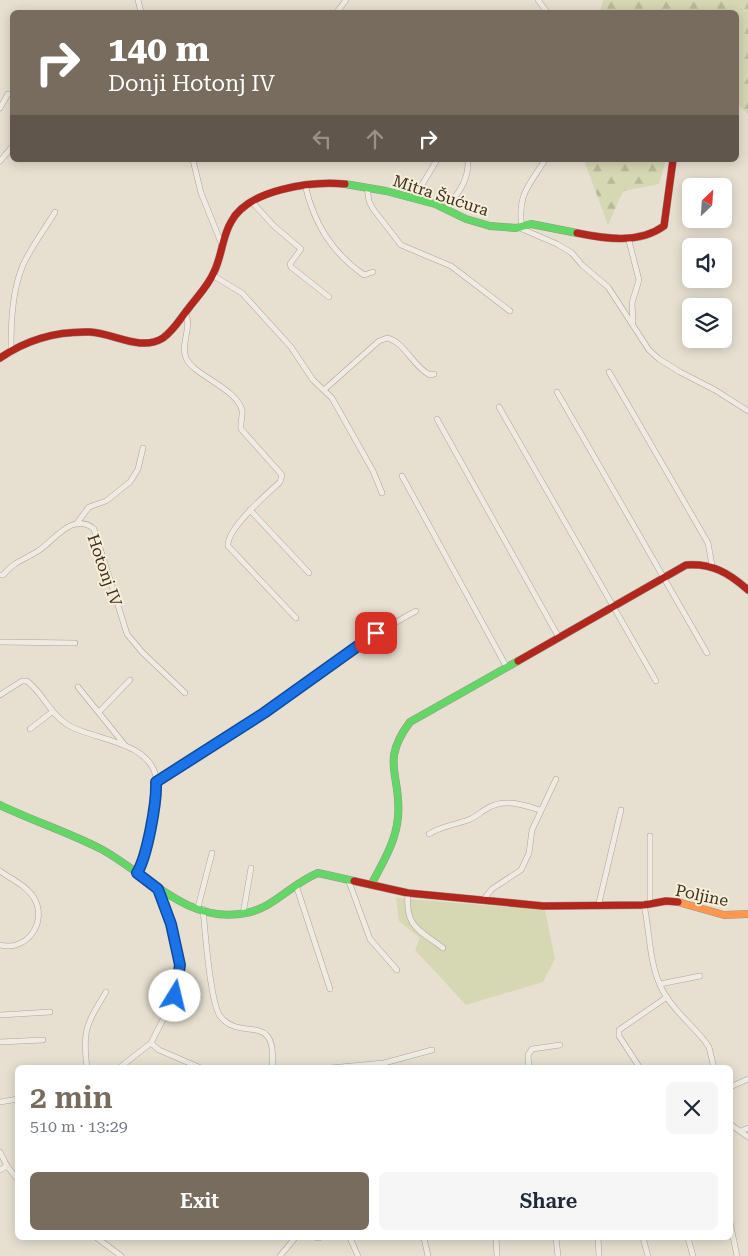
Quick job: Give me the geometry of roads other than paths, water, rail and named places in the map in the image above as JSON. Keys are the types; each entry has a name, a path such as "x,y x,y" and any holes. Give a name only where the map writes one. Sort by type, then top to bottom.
{"street":[{"path":"0,108 8,94"},
{"path":"0,161 10,149"},
{"path":"193,162 201,193 222,245"},
{"path":"414,198 436,162"},
{"path":"446,209 465,182 468,175 468,162"},
{"path":"544,162 521,198 519,208 522,229 557,244 572,253 582,265 608,286 649,350 659,358 748,411"},
{"name":"Mitra Šućura","path":"0,358 12,349 30,342 79,333 90,332 149,343 160,340 169,333 212,275 234,217 252,202 305,184 336,183 414,198 446,209 466,220 501,228 522,229 531,224 580,235 628,237 654,234 664,226 673,162"},
{"path":"305,184 313,217 330,244 364,275 373,272"},
{"path":"367,188 372,209 401,245 451,266 510,311"},
{"path":"252,202 274,226 301,250 290,264 291,267 329,297"},
{"path":"12,349 11,325 18,278 26,259 55,212"},
{"path":"628,237 639,280 632,303 633,323"},
{"path":"212,275 242,293 291,347 313,380 324,389 345,420 373,471 382,493"},
{"path":"185,312 188,322 185,344 186,358 193,367 225,390 240,406 242,410 241,429 282,475 280,482 250,510 229,539 228,546 296,618"},
{"path":"324,389 379,341 387,338 395,341 426,373 434,374"},
{"path":"609,372 708,543 712,565"},
{"path":"558,392 707,653"},
{"path":"499,407 656,681"},
{"path":"437,419 558,636"},
{"path":"77,524 89,507 106,501 130,482 138,469 144,448"},
{"path":"402,476 506,666"},
{"path":"250,510 309,573"},
{"name":"Hotonj IV","path":"1,577 17,561 35,552 60,532 77,524 84,524 94,530 127,634 142,652 185,693"},
{"path":"370,885 394,840 398,803 391,758 397,738 410,722 558,636 686,565 699,563 712,565 734,578 748,590"},
{"path":"156,782 264,713 352,652 367,639 416,611"},
{"path":"0,642 75,643"},
{"path":"0,695 22,681 27,680 52,712 66,724 78,730 124,744"},
{"path":"99,712 130,680"},
{"path":"78,687 124,744 152,766 156,782 148,842 142,865 137,873"},
{"path":"30,729 52,712"},
{"path":"484,899 492,889 521,870 529,854 532,830 556,779"},
{"path":"428,834 441,827 469,820 491,806 502,802 540,810"},
{"path":"0,805 48,828 100,849 158,889 201,908 226,914 243,914 251,868"},
{"path":"598,906 621,810"},
{"path":"650,836 647,905 652,958 666,996 709,1047 713,1065"},
{"path":"212,853 201,908 217,1008 220,1016 227,1021 268,1035 273,1043 272,1065"},
{"path":"0,871 33,896 38,908 39,920 32,934 21,944 9,947 0,944"},
{"name":"Poljine","path":"243,914 276,901 296,885 318,873 408,893 543,906 647,905 666,901 682,903 724,916 748,914"},
{"path":"348,879 370,939 398,970"},
{"path":"296,885 330,989"},
{"path":"123,1065 151,1043 172,1005 180,965 171,924 158,889"},
{"path":"408,893 407,913 409,920 443,948"},
{"path":"660,984 700,976"},
{"path":"86,1065 84,1050 86,1029 106,992"},
{"path":"638,1065 618,1036 619,1030 666,996"},
{"path":"0,1015 50,1012"},
{"path":"0,1042 44,1040"},
{"path":"151,1043 159,1050 193,1065"},
{"path":"529,1065 528,1055 532,1049 560,1045"},
{"path":"356,1065 384,1065 432,1050"},
{"path":"733,1086 748,1079"},
{"path":"0,1102 15,1100"},
{"path":"733,1126 748,1137"},
{"path":"741,1131 748,1128"},
{"path":"0,1152 15,1176"},
{"path":"0,1170 7,1166"},
{"path":"733,1237 737,1256"},
{"path":"100,1240 121,1256"},
{"path":"280,1256 293,1240"},
{"path":"351,1240 358,1256"},
{"path":"424,1240 428,1256"},
{"path":"496,1240 497,1256"},
{"path":"556,1240 558,1256"},
{"path":"598,1240 599,1256"},
{"path":"644,1240 648,1256"},
{"path":"689,1240 693,1256"}]}
